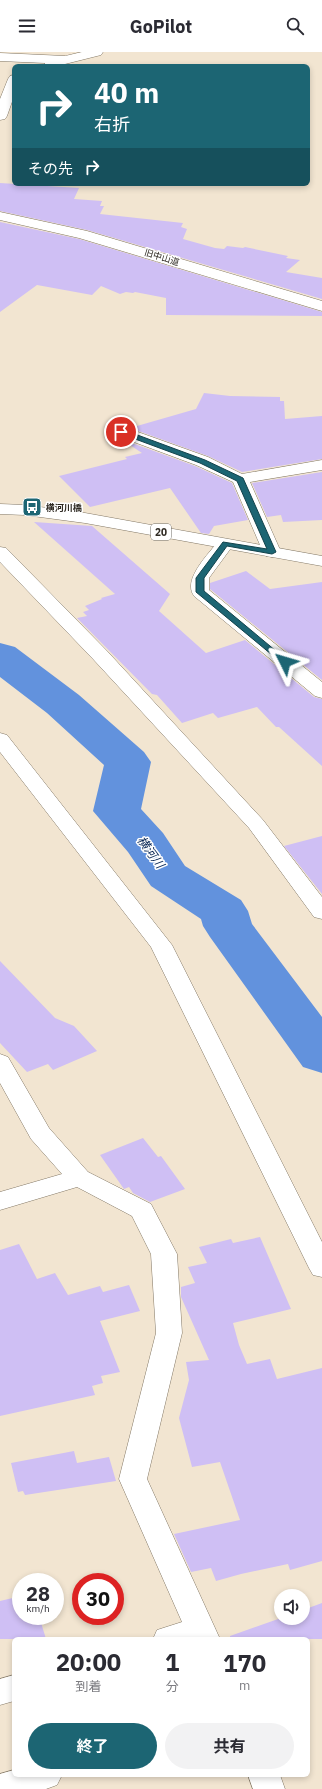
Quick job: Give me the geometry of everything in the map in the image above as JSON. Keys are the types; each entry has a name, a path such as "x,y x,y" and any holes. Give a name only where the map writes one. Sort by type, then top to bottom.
{"main road":[{"path":"50,64 97,52"},
{"path":"0,57 64,60"},
{"path":"0,116 12,84"},
{"name":"旧中山道","path":"0,216 82,234 322,306"},
{"path":"121,432 202,461 240,479 322,465"},
{"path":"240,479 272,552"},
{"name":"20","path":"0,509 25,510 85,518 322,561"},
{"path":"225,544 200,578 200,592 322,692"},
{"path":"0,552 100,655 256,824 322,912"},
{"path":"0,739 161,945 322,1268"},
{"path":"0,1062 40,1132 79,1178 142,1210 164,1254 169,1333 133,1478 203,1634 182,1637"},
{"path":"0,1200 79,1178"},
{"path":"0,1692 12,1689"},
{"path":"0,1788 39,1777"},
{"path":"265,1777 270,1789"}],"building":[{"path":"0,183 12,184 12,186 79,188 74,199 102,201 100,206 104,206 100,214 183,223 181,227 187,229 183,239 215,248 224,249 227,246 245,247 288,256 286,258 300,260 286,272 322,278 322,299 87,230 0,211"},
{"path":"0,222 79,239 322,312 322,316 166,315 166,298 135,292 120,294 101,286 92,295 37,285 0,312"},
{"path":"204,393 230,396 280,397 280,401 284,401 285,419 322,416 322,459 242,472 208,456 130,428 196,409"},
{"path":"121,439 195,466 232,483 248,520 214,526 209,534 201,533 170,488 90,507 59,476 127,459 125,457 142,453"},
{"path":"322,472 322,520 283,522 281,515 267,517 252,483"},
{"path":"34,522 92,526 170,594 159,611 206,653 245,640 314,697 322,699 322,766 279,727 276,727 257,707 218,718 213,713 182,723 157,695 152,694 77,618 87,616 83,612 89,610 85,606 102,599 101,598 115,594"},
{"path":"246,571 270,589 322,582 322,680 210,589 210,583"},
{"path":"322,836 322,894 284,846"},
{"path":"0,961 55,1018 74,1026 97,1051 53,1070 48,1064 27,1072 0,1043"},
{"path":"143,1138 158,1157 161,1156 185,1189 150,1202 133,1193 129,1187 124,1189 100,1155"},
{"path":"260,1237 291,1309 233,1323 239,1345 247,1364 270,1359 277,1379 322,1368 322,1561 290,1570 288,1564 216,1581 211,1568 191,1572 174,1534 240,1520 220,1462 192,1467 179,1418 189,1380 186,1362 209,1360 181,1297 181,1287 195,1283 188,1267 207,1263 199,1247 231,1239 233,1243"},
{"path":"19,1244 37,1279 55,1273 68,1295 100,1286 103,1292 129,1285 140,1311 100,1321 120,1372 101,1376 103,1383 92,1386 95,1395 0,1416 0,1250"},
{"path":"74,1451 77,1463 109,1457 116,1481 25,1495 23,1491 18,1492 11,1463"},
{"path":"12,1598 12,1625 42,1625 45,1637 12,1637 12,1639 0,1639 0,1601"},
{"path":"322,1603 322,1639 310,1639 310,1637 230,1636 274,1620 274,1625 310,1625 310,1607"}],"waterway":[{"name":"横河川","path":"0,656 63,704 128,762 117,811 146,843 168,876 223,911 228,926 322,1055"}],"place":[{"name":"横河川橋","path":"32,507"}],"route":[{"path":"121,432 202,461 240,479 272,552 225,544 200,578 200,592 285,662"}]}
